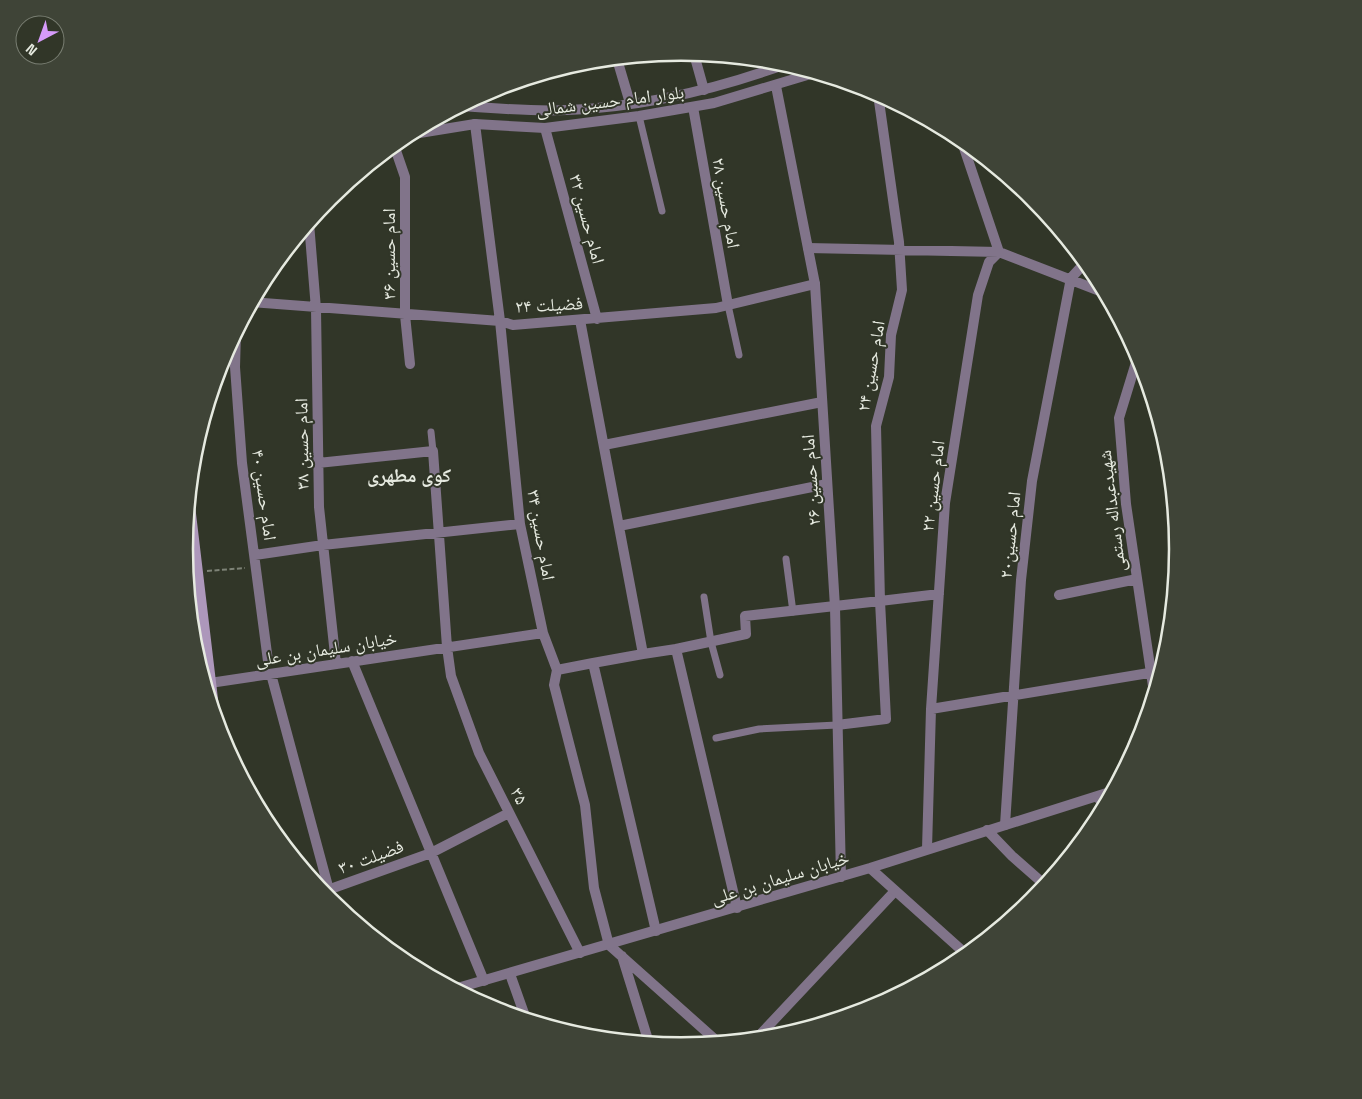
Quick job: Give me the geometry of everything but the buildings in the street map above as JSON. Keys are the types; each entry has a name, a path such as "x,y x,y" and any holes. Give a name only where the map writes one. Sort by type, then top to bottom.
{"main road":[{"path":"194,534 209,677"}],"street":[{"path":"696,61 704,90"},
{"path":"619,65 630,103"},
{"name":"بلوار امام حسین شمالی","path":"476,107 568,110 630,103 704,90 763,68"},
{"name":"بلوار امام حسین شمالی","path":"430,131 475,124 545,128 639,116 693,107 776,86 802,77"},
{"name":"امام حسین ۲۶","path":"776,86 815,284 835,607 841,877"},
{"name":"امام حسین ۲۴","path":"837,725 886,719 880,601 876,426 889,377 891,335 902,290 899,249 879,103"},
{"name":"امام حسین ۲۸","path":"693,107 728,305"},
{"name":"امام حسین ۳۴","path":"475,124 500,321 520,524 543,633 557,670 554,685 585,805 594,888 609,945"},
{"name":"امام حسین ۳۲","path":"545,128 597,319"},
{"name":"امام حسین ۳۶","path":"397,153 405,177 405,315 410,364"},
{"path":"966,154 999,252"},
{"name":"امام حسین ۳۸","path":"310,233 316,309 319,507 336,664"},
{"path":"808,248 999,252 1093,288"},
{"name":"امام حسین ۲۲","path":"927,849 931,709 945,503 978,295 989,262 999,252"},
{"name":"امام حسین۲۰","path":"1005,825 1021,580 1032,481 1071,278 1080,268"},
{"name":"فضیلت ۲۴","path":"259,303 316,309 500,321 513,325 597,319 728,305 815,284"},
{"path":"580,320 643,654"},
{"name":"امام حسین ۴۰","path":"235,351 242,463 256,555 268,661"},
{"name":"شهیدعبداله رستمی","path":"1134,369 1119,418 1126,504 1137,579 1155,667"},
{"path":"604,445 822,402"},
{"path":"318,463 433,451"},
{"name":"۳۵","path":"433,451 447,647 451,676 479,753 580,953"},
{"path":"619,526 827,484"},
{"path":"256,555 323,545 520,524"},
{"path":"1059,595 1137,579"},
{"path":"557,670 676,649 746,634 745,616 939,594"},
{"name":"خیابان سلیمان بن علی","path":"211,683 543,633"},
{"path":"676,649 737,908"},
{"path":"352,661 484,981"},
{"path":"593,663 656,931"},
{"path":"931,709 1154,672"},
{"path":"271,674 324,881"},
{"name":"خیابان سلیمان بن علی","path":"464,986 841,877 1104,794"},
{"path":"1097,797 1100,800"},
{"name":"فضیلت ۳۰","path":"331,889 431,854 509,813"},
{"path":"987,830 1012,856 1040,880"},
{"path":"870,868 960,950"},
{"path":"764,1030 895,891"},
{"path":"609,945 712,1037"},
{"path":"622,956 647,1037"},
{"path":"510,974 523,1012"}],"lane":[{"path":"639,116 662,211"},
{"path":"728,305 739,355"},
{"path":"431,432 433,451"},
{"path":"786,559 793,612"},
{"path":"704,597 710,642 720,675"},
{"path":"716,738 758,729 837,725"}],"path":[{"path":"198,571 256,567"}],"district":[{"name":"کوی مطهری","path":"409,475"}]}
